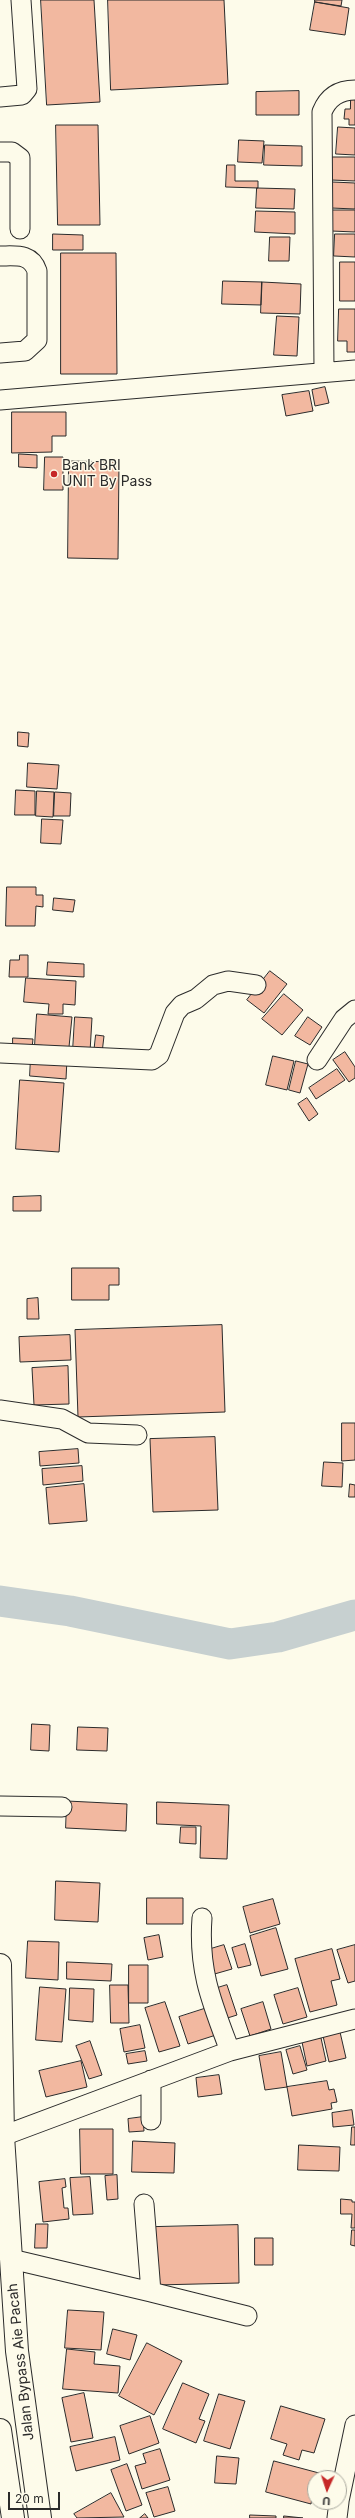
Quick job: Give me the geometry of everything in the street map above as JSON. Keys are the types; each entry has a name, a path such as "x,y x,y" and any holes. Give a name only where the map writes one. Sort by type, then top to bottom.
{"highway":[{"name":"Jalan Bypass Aie Pacah","path":"0,1965 1,2136 17,2351 40,2518"},
{"name":"Jalan Bypass Aie Pacah","path":"0,2430 13,2518"}],"street":[{"path":"0,97 22,96 28,89 21,0"},
{"path":"324,371 322,112 334,95 341,92 355,90"},
{"path":"0,152 12,152 20,158 20,229"},
{"path":"0,256 24,256 34,264 37,271 37,340 25,351 0,353"},
{"path":"0,400 324,371 355,370"},
{"path":"0,1053 152,1060 159,1055 175,1013 182,1005 196,999 213,985 228,981 256,986"},
{"path":"317,1060 344,1019 355,1010"},
{"path":"0,1410 62,1419 88,1433 137,1435"},
{"path":"0,1806 62,1807"},
{"path":"202,1918 200,1941 204,1979 230,2051"},
{"path":"1,2136 230,2051 355,2018"},
{"path":"151,2080 151,2120"},
{"path":"144,2204 151,2292"},
{"path":"11,2259 247,2316"},
{"path":"346,2470 355,2425"}],"building":[{"path":"41,0 94,0 100,102 47,105"},
{"path":"108,0 224,0 228,84 111,90"},
{"path":"315,0 342,0 341,6 315,2"},
{"path":"315,2 349,8 345,35 310,30"},
{"path":"299,91 299,115 256,115 256,92"},
{"path":"351,99 355,99 355,125 349,125 349,119 344,119 345,109 350,109"},
{"path":"56,125 98,125 100,225 58,225"},
{"path":"338,127 355,128 355,155 336,154"},
{"path":"239,140 264,141 262,163 238,162"},
{"path":"265,145 302,146 302,166 264,165"},
{"path":"332,157 355,157 355,181 331,180"},
{"path":"227,165 235,165 235,181 258,181 258,188 226,187"},
{"path":"332,182 355,183 355,209 331,208"},
{"path":"257,188 295,189 294,209 256,208"},
{"path":"332,210 355,210 355,232 331,231"},
{"path":"256,211 295,212 295,234 255,232"},
{"path":"53,234 83,235 83,250 53,250"},
{"path":"335,234 355,234 355,257 334,256"},
{"path":"270,237 290,237 289,261 269,261"},
{"path":"61,253 116,253 117,374 61,374"},
{"path":"340,262 355,262 355,301 340,301"},
{"path":"223,281 262,282 261,305 222,304"},
{"path":"262,282 301,284 300,314 261,313"},
{"path":"339,309 355,309 355,352 347,352 347,341 338,341"},
{"path":"277,316 299,317 297,356 274,355"},
{"path":"325,387 329,403 315,406 312,390"},
{"path":"309,391 313,411 286,416 282,395"},
{"path":"12,412 66,412 66,436 52,436 52,452 12,453"},
{"path":"19,454 37,455 37,468 19,467"},
{"name":"Bank BRI UNIT By Pass","path":"45,457 63,457 63,490 44,490"},
{"path":"69,461 119,462 118,559 68,558"},
{"path":"18,732 29,733 28,747 18,746"},
{"path":"28,763 59,765 57,789 27,787"},
{"path":"16,790 35,791 35,815 15,815"},
{"path":"37,791 54,792 53,817 36,816"},
{"path":"55,792 71,793 70,816 54,816"},
{"path":"42,819 63,820 61,844 41,843"},
{"path":"7,887 36,887 36,895 43,895 43,907 36,906 35,926 6,926"},
{"path":"54,898 75,900 73,912 53,910"},
{"path":"20,955 28,955 28,977 9,977 10,960 19,960"},
{"path":"48,962 84,964 84,977 47,975"},
{"path":"270,971 287,984 264,1013 247,1000"},
{"path":"26,978 76,981 75,1005 63,1004 63,1014 48,1014 49,1004 24,1002"},
{"path":"284,994 303,1010 282,1035 262,1019"},
{"path":"37,1014 72,1017 69,1047 35,1045"},
{"path":"75,1017 92,1018 90,1052 73,1050"},
{"path":"308,1017 322,1027 310,1045 295,1036"},
{"path":"96,1035 104,1036 102,1053 94,1053"},
{"path":"13,1038 33,1039 32,1048 13,1047"},
{"path":"345,1052 355,1067 355,1078 349,1082 333,1060"},
{"path":"31,1056 67,1059 66,1079 30,1076"},
{"path":"273,1056 294,1061 287,1090 266,1085"},
{"path":"296,1061 308,1064 300,1093 289,1090"},
{"path":"337,1069 345,1080 316,1099 309,1088"},
{"path":"20,1080 64,1083 59,1152 16,1149"},
{"path":"307,1098 318,1114 309,1121 298,1104"},
{"path":"41,1196 41,1211 13,1211 13,1197"},
{"path":"72,1268 119,1268 119,1285 109,1285 109,1300 72,1300"},
{"path":"38,1298 39,1319 27,1319 27,1299"},
{"path":"222,1325 225,1412 78,1417 75,1330"},
{"path":"70,1335 71,1360 20,1362 19,1337"},
{"path":"68,1366 69,1404 34,1405 32,1368"},
{"path":"342,1423 355,1423 355,1460 342,1461"},
{"path":"215,1437 218,1510 153,1512 150,1439"},
{"path":"78,1449 79,1463 40,1466 39,1452"},
{"path":"324,1462 343,1463 342,1487 322,1486"},
{"path":"82,1466 83,1481 43,1485 42,1469"},
{"path":"84,1484 87,1521 49,1524 46,1488"},
{"path":"350,1484 355,1485 355,1497 349,1497"},
{"path":"32,1724 50,1725 49,1751 31,1750"},
{"path":"78,1727 108,1728 107,1751 77,1750"},
{"path":"67,1801 127,1804 126,1831 66,1828"},
{"path":"157,1802 229,1805 227,1859 200,1858 201,1826 157,1824"},
{"path":"181,1827 196,1827 196,1844 180,1843"},
{"path":"56,1881 100,1883 98,1922 55,1920"},
{"path":"147,1898 183,1898 183,1924 147,1924"},
{"path":"273,1899 280,1924 250,1933 243,1907"},
{"path":"276,1928 288,1969 261,1976 250,1936"},
{"path":"159,1935 163,1957 148,1960 144,1938"},
{"path":"28,1941 59,1942 58,1980 26,1978"},
{"path":"245,1944 251,1965 238,1968 232,1948"},
{"path":"224,1945 232,1969 211,1975 204,1951"},
{"path":"355,1945 355,1981 348,1983 337,1950"},
{"path":"332,1949 340,1979 331,1981 337,2005 310,2012 295,1959"},
{"path":"67,1962 112,1964 111,1981 67,1979"},
{"path":"129,1965 148,1965 148,2003 129,2003"},
{"path":"110,1985 128,1985 129,2023 111,2023"},
{"path":"227,1985 237,2015 221,2020 211,1990"},
{"path":"40,1987 66,1989 62,2042 36,2040"},
{"path":"70,1988 94,1989 93,2022 69,2020"},
{"path":"298,1988 307,2017 283,2024 274,1995"},
{"path":"165,2002 180,2046 159,2052 145,2008"},
{"path":"263,2002 271,2029 250,2036 241,2009"},
{"path":"207,2008 216,2035 188,2044 179,2017"},
{"path":"140,2025 145,2048 124,2052 120,2029"},
{"path":"340,2032 346,2058 329,2062 323,2036"},
{"path":"321,2038 326,2061 307,2066 302,2042"},
{"path":"90,2041 102,2075 89,2079 76,2046"},
{"path":"300,2046 307,2070 293,2074 286,2050"},
{"path":"145,2051 147,2061 128,2064 126,2054"},
{"path":"281,2052 287,2087 265,2090 259,2056"},
{"path":"81,2061 87,2087 46,2097 39,2071"},
{"path":"219,2075 222,2094 198,2097 196,2078"},
{"path":"327,2081 329,2090 334,2089 337,2102 331,2103 332,2109 292,2116 287,2087"},
{"path":"352,2110 354,2125 333,2127 332,2113"},
{"path":"143,2117 144,2131 129,2132 128,2119"},
{"path":"352,2127 355,2127 355,2145 351,2145"},
{"path":"80,2129 113,2129 113,2174 81,2174"},
{"path":"133,2141 175,2143 174,2173 132,2172"},
{"path":"299,2145 340,2147 339,2171 298,2170"},
{"path":"117,2175 118,2199 107,2200 105,2176"},
{"path":"90,2177 93,2214 73,2215 70,2178"},
{"path":"65,2179 66,2187 62,2188 64,2208 68,2208 69,2219 43,2222 39,2182"},
{"path":"341,2199 352,2200 352,2202 355,2202 355,2228 351,2228 352,2214 341,2214"},
{"path":"36,2224 48,2224 47,2248 35,2248"},
{"path":"238,2225 239,2283 156,2285 155,2227"},
{"path":"352,2230 355,2230 355,2246 351,2245"},
{"path":"255,2238 273,2238 273,2265 255,2265"},
{"path":"68,2310 104,2312 101,2350 65,2348"},
{"path":"113,2329 137,2335 130,2360 107,2354"},
{"path":"147,2343 182,2361 154,2415 119,2396"},
{"path":"67,2349 95,2352 94,2364 120,2366 118,2393 63,2389"},
{"path":"183,2383 209,2394 199,2419 205,2421 196,2443 163,2429"},
{"path":"84,2393 93,2438 71,2442 62,2398"},
{"path":"219,2394 245,2401 230,2449 204,2441"},
{"path":"281,2406 325,2419 314,2453 302,2450 299,2460 283,2455 287,2444 271,2439"},
{"path":"150,2416 159,2443 129,2454 120,2426"},
{"path":"115,2437 120,2460 76,2471 70,2447"},
{"path":"160,2449 170,2480 142,2489 135,2466 146,2463 143,2454"},
{"path":"217,2456 239,2458 236,2484 215,2483"},
{"path":"274,2461 308,2470 307,2503 266,2492"},
{"path":"127,2464 142,2505 126,2511 111,2470"},
{"path":"168,2487 175,2511 154,2517 146,2493"},
{"path":"111,2493 124,2517 77,2518 74,2514"},
{"path":"145,2514 148,2518 140,2518"},
{"path":"250,2515 276,2516 276,2518 250,2518"},
{"path":"284,2516 303,2518 284,2518"}],"waterway":[{"path":"0,1601 70,1611 230,1644 278,1637 355,1615"}],"place":[{"name":"Bank BRI UNIT By Pass","path":"54,474"}]}
